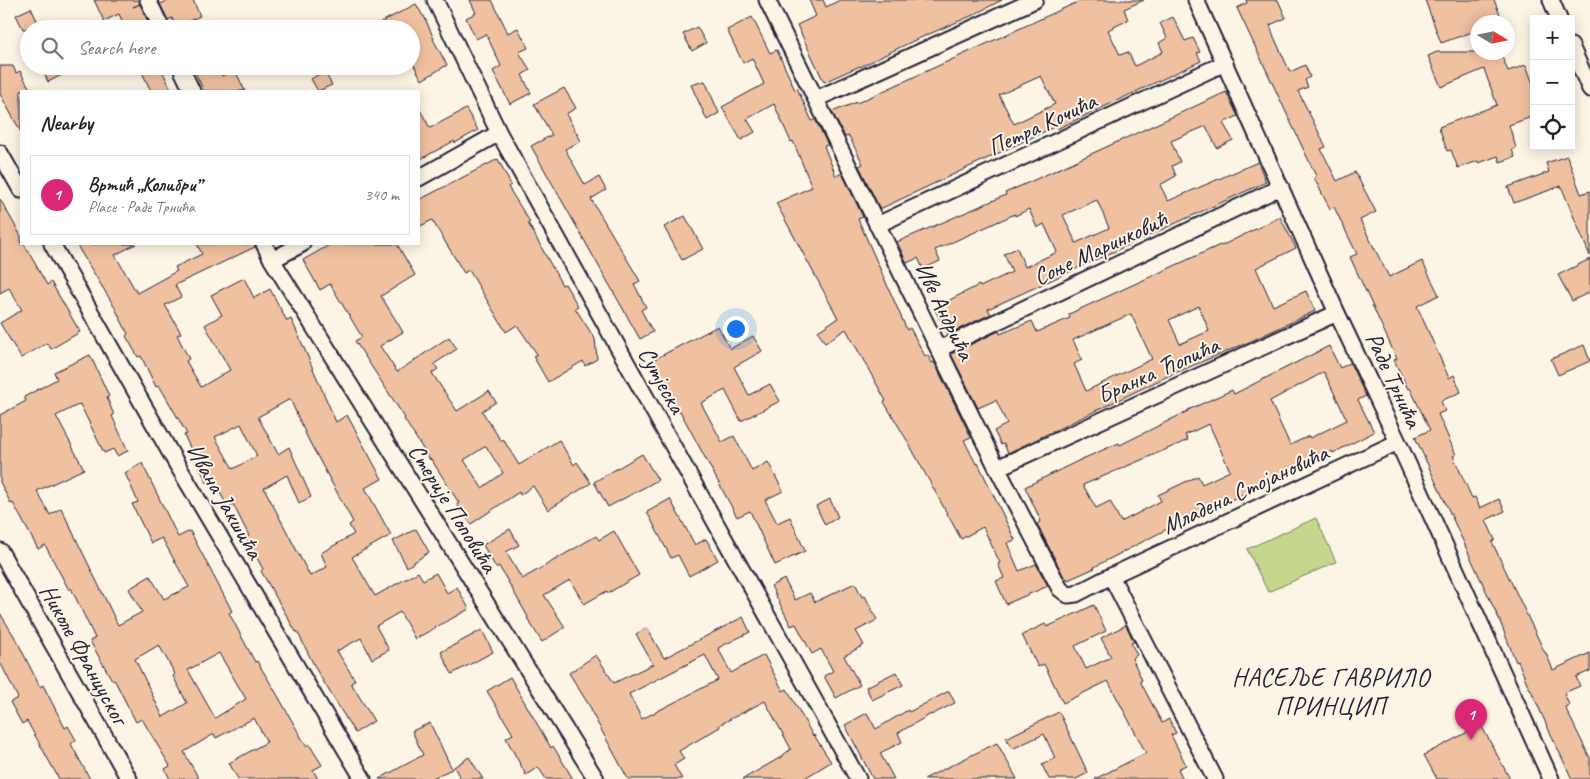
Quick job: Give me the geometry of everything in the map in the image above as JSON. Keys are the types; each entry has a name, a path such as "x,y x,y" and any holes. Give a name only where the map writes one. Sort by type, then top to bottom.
{"street":[{"path":"148,0 158,20"},
{"name":"Сутјеска","path":"435,0 499,133 858,779"},
{"name":"Иве Андрића","path":"767,0 997,468 1060,589 1068,595 1076,594 1111,576"},
{"path":"816,99 1035,0"},
{"name":"Раде Трнића","path":"1196,0 1337,313 1552,779"},
{"path":"1551,0 1557,15"},
{"path":"1575,55 1590,89"},
{"name":"Петра Кочића","path":"877,226 1225,63"},
{"path":"184,75 192,90"},
{"path":"420,177 499,133"},
{"path":"0,153 20,188"},
{"name":"Соње Маринковић","path":"939,349 1281,187"},
{"name":"Ивана Јакшића","path":"53,245 175,461 363,779"},
{"name":"Стерије Поповића","path":"264,245 272,260 596,779"},
{"path":"272,260 300,245"},
{"name":"Бранка Ћопића","path":"997,468 1337,313"},
{"name":"Младена Стојановића","path":"1111,576 1398,442"},
{"name":"Николе Француског","path":"0,551 129,779"},
{"path":"1111,576 1215,779"}],"green space":[{"path":"1316,518 1336,562 1268,592 1247,549"}],"building":[{"path":"94,0 139,0 147,20 122,20 119,14 104,20"},
{"path":"170,0 193,0 200,16 191,20 173,20 172,18 168,20 160,4"},
{"path":"470,0 492,0 508,33 518,28 528,48 519,52 530,70 522,75 531,93 510,104 493,71 501,66 486,34 476,39 466,18 476,13"},
{"path":"809,0 823,0 826,7 840,0 1002,0 971,16 824,82 797,25 816,16"},
{"path":"1082,0 1144,0 1124,9 1128,20 1108,30 1120,55 1128,52 1135,66 1163,52 1159,43 1167,38 1160,23 1173,17 1185,41 1193,38 1200,52 1197,53 1201,61 1057,129 1056,126 880,209 859,166 863,164 849,136 845,137 832,112 857,103","holes":["1041,76 1055,104 1014,124 999,95"]},
{"path":"1246,0 1278,0 1286,18 1270,25 1274,37 1290,72 1305,65 1310,77 1305,80 1308,87 1298,91 1326,147 1321,149 1337,181 1355,172 1376,212 1360,220 1389,277 1422,261 1439,295 1417,306 1449,378 1454,375 1461,392 1441,401 1445,411 1438,414 1456,455 1453,456 1472,498 1475,497 1480,508 1499,499 1505,511 1486,520 1495,540 1492,542 1553,670 1590,653 1590,671 1576,677 1580,686 1564,693 1569,705 1565,707 1590,758 1590,779 1572,779 1518,661 1516,662 1499,619 1415,437 1430,430 1394,360 1397,359 1350,257 1357,254 1334,207 1330,209 1314,178 1316,176 1237,8 1247,3"},
{"path":"1425,0 1494,0 1500,15 1470,15 1470,33 1441,43"},
{"path":"416,4 424,16 433,39 447,65 422,80 419,75 420,20 385,20"},
{"path":"31,8 37,20 20,20 20,23 16,15"},
{"path":"752,17 770,53 777,50 795,90 797,88 812,121 815,119 828,145 824,146 836,176 842,173 863,217 858,219 907,330 910,328 925,356 928,355 932,363 934,362 971,437 964,440 976,464 978,463 1015,540 1007,543 1019,571 1036,564 1048,586 1006,604 996,581 1004,578 998,564 1000,563 983,527 961,539 884,402 886,401 846,329 825,343 818,331 838,318 776,203 812,187 793,141 791,142 774,104 747,119 755,132 741,140 722,107 764,84 752,58 743,63 727,30"},
{"path":"697,27 706,43 692,51 683,34"},
{"path":"1437,52 1470,52 1470,60 1503,60 1508,71 1526,65 1530,76 1530,117 1509,125 1516,148 1512,150 1515,157 1500,162 1498,156 1458,168 1451,150 1447,151 1439,127 1497,105 1484,69 1441,87 1428,56"},
{"path":"0,66 13,66 16,73 20,71 20,75 22,75 30,90 20,90 20,130 0,94"},
{"path":"45,75 62,75 48,82"},
{"path":"143,75 164,75 172,90 151,90"},
{"path":"196,75 237,75 245,90 204,90"},
{"path":"318,75 326,75 332,85 317,90 311,79"},
{"path":"705,81 719,113 707,120 691,85"},
{"path":"564,88 576,108 566,114 581,141 565,149 585,185 599,177 606,190 591,199 640,281 634,284 646,307 641,310 653,332 640,339 531,146 552,135 534,104"},
{"path":"1226,92 1238,116 1223,123 1233,140 1217,148 1206,126 1171,141 1180,162 1172,166 1176,176 1160,185 1168,201 1258,162 1266,182 988,309 991,314 948,334 934,308 979,285 980,287 1012,272 1004,254 1017,248 1025,267 1057,252 1044,224 1037,228 1029,209 1015,216 1015,214 935,250 940,261 923,269 918,258 907,263 897,242 1006,195 1005,193","holes":["1097,200 1109,228 1076,243 1063,215"]},
{"path":"466,109 478,130 455,143 454,141 420,159 420,110 430,128"},
{"path":"1567,156 1581,194 1590,191 1590,256 1561,186 1514,203 1508,187 1549,172 1546,163"},
{"path":"498,159 511,185 508,187 530,222 528,223 562,285 565,284 578,306 575,308 595,339 597,359 585,366 583,361 548,382 533,356 537,354 517,325 506,332 469,270 464,273 432,220 420,226 420,199"},
{"path":"0,199 20,234 20,245 25,245 47,285 51,282 80,332 51,349 47,343 21,358 0,323 22,310 9,288 0,293"},
{"path":"685,216 703,249 682,260 664,227"},
{"path":"1280,217 1296,248 1256,268 1273,306 1306,291 1315,311 1249,342 1168,376 1008,453 1004,444 1001,445 994,431 1007,424 996,400 978,408 951,354 999,331 1000,334 1032,321 1037,332 1070,318 1069,314 1221,246","holes":["1199,306 1209,331 1180,344 1169,320","1131,314 1152,359 1086,391 1074,364 1082,360 1073,340"]},
{"path":"77,245 134,245 115,255 137,293 177,271 175,267 202,254 198,245 255,245 255,247 175,285 181,297 165,305 181,333 177,335 189,359 186,361 201,387 230,370 205,325 222,315 211,295 244,278 254,298 270,289 287,321 291,319 336,422 347,415 382,479 365,488 391,535 352,557 375,596 418,572 423,580 436,573 447,593 457,587 469,609 415,639 400,612 376,626 389,650 372,659 361,638 337,651 355,680 351,683 374,721 355,733 317,671 297,631 261,571 263,569 246,538 249,536 233,504 228,507 213,480 207,483 184,435 187,434 159,385 156,387 141,356 138,357 126,336 128,334 114,306","holes":["290,399 308,439 353,522 349,525 354,534 321,553 327,567 310,576 264,488 287,475 299,503 311,497 289,447 278,454 258,417","241,424 257,456 233,469 215,437"]},
{"path":"329,245 398,245 415,275 381,296 403,332 380,346 397,372 449,337 457,349 434,364 438,369 432,373 457,411 489,391 496,402 482,411 519,465 559,440 574,465 577,462 591,483 548,510 533,486 520,495 519,492 471,524 355,341 362,337 330,284 320,290 303,260","holes":["486,446 503,473 482,488 464,460"]},
{"path":"1590,259 1590,292 1572,301 1558,275"},
{"path":"718,326 730,349 753,336 762,351 734,367 749,395 770,384 780,401 741,421 725,390 701,403 722,442 734,436 752,471 768,462 783,491 765,500 777,523 790,517 805,551 775,565 750,511 737,517 651,361"},
{"path":"1584,345 1590,361 1558,375 1551,359"},
{"path":"1329,346 1340,368 1350,363 1366,396 1358,400 1374,432 1173,528 1173,526 1095,568 1068,580 1067,578 1065,579 1037,524 1041,521 1025,487 1080,460 1119,443 1120,445 1232,390 1234,394","holes":["1324,372 1347,420 1310,438 1309,436 1290,445 1270,401","1209,424 1230,471 1202,484 1198,476 1158,495 1161,501 1121,522 1110,501 1096,508 1083,485 1188,440 1185,435"]},
{"path":"90,355 109,396 107,398 114,415 112,416 128,451 117,456 113,449 104,453 80,404 56,416 84,469 37,491 50,515 61,508 118,625 142,612 129,589 150,576 164,599 189,587 162,538 151,543 132,504 138,502 125,473 142,463 178,537 190,531 232,611 229,613 255,662 257,661 306,746 309,744 322,765 313,770 318,779 238,779 229,763 267,742 254,718 216,738 214,734 184,752 199,779 170,779 165,769 170,766 142,719 136,722 114,679 112,680 90,641 95,638 71,588 69,590 45,545 38,549 0,482 0,415 26,401 24,397 57,379 54,372","holes":["159,645 175,674 173,676 187,703 163,717 135,659","219,653 246,699 215,718 188,670"]},
{"path":"642,454 658,480 608,507 594,482"},
{"path":"670,499 695,545 706,539 718,560 689,576 678,555 671,558 647,512"},
{"path":"830,499 838,517 825,525 816,506"},
{"path":"416,529 429,552 407,567 393,541"},
{"path":"510,529 519,545 506,552 522,579 596,536 599,540 614,531 639,575 584,604 570,580 544,595 565,627 542,642 499,566 496,568 483,545"},
{"path":"784,579 795,600 810,593 815,602 855,583 862,597 865,596 877,620 856,631 864,645 844,656 860,685 836,698 824,676 833,671 821,649 812,654 796,624 791,626 771,586"},
{"path":"1094,605 1106,631 1075,646 1086,669 1111,657 1101,638 1126,625 1134,642 1131,643 1137,655 1132,658 1142,680 1140,681 1162,723 1169,719 1176,733 1171,735 1186,765 1178,769 1183,779 1095,779 1146,753 1108,681 1063,703 1044,664 1038,667 1022,635 1045,624 1047,627"},
{"path":"0,613 17,641 40,687 43,685 65,728 68,726 76,740 71,744 90,779 59,779 27,721 22,724 10,702 18,698 0,662"},
{"path":"743,617 750,632 718,648 731,673 764,655 783,691 787,689 813,736 831,762 803,779 743,779 783,756 791,749 765,701 719,725 720,727 679,751 684,759 674,765 682,779 628,779 592,710 569,673 596,655 614,683 653,664 636,634 647,628 664,658","holes":["705,655 718,680 642,719 629,694"]},
{"path":"482,630 493,652 452,674 441,652"},
{"path":"896,672 903,685 872,700 866,687"},
{"path":"510,677 551,748 553,746 573,779 546,779 538,767 526,775 506,738 513,734 487,691"},
{"path":"949,691 955,703 898,733 902,742 880,753 894,779 873,779 845,725 867,713 876,729 908,710 909,712"},
{"path":"1059,712 1088,773 1076,779 1049,779 1042,765 1055,758 1044,734 1012,749 1006,738"},
{"path":"430,723 452,769 430,779 379,779 423,755 412,731"},
{"path":"1481,725 1510,779 1437,779 1424,755"},
{"path":"997,743 1017,779 924,779 980,751"},
{"path":"469,757 483,779 461,779 454,767"}],"place":[{"name":"Вртић „Колибри”","path":"1471,740"}],"district":[{"name":"НАСЕЉЕ ГАВРИЛО ПРИНЦИП","path":"1331,692"}]}
